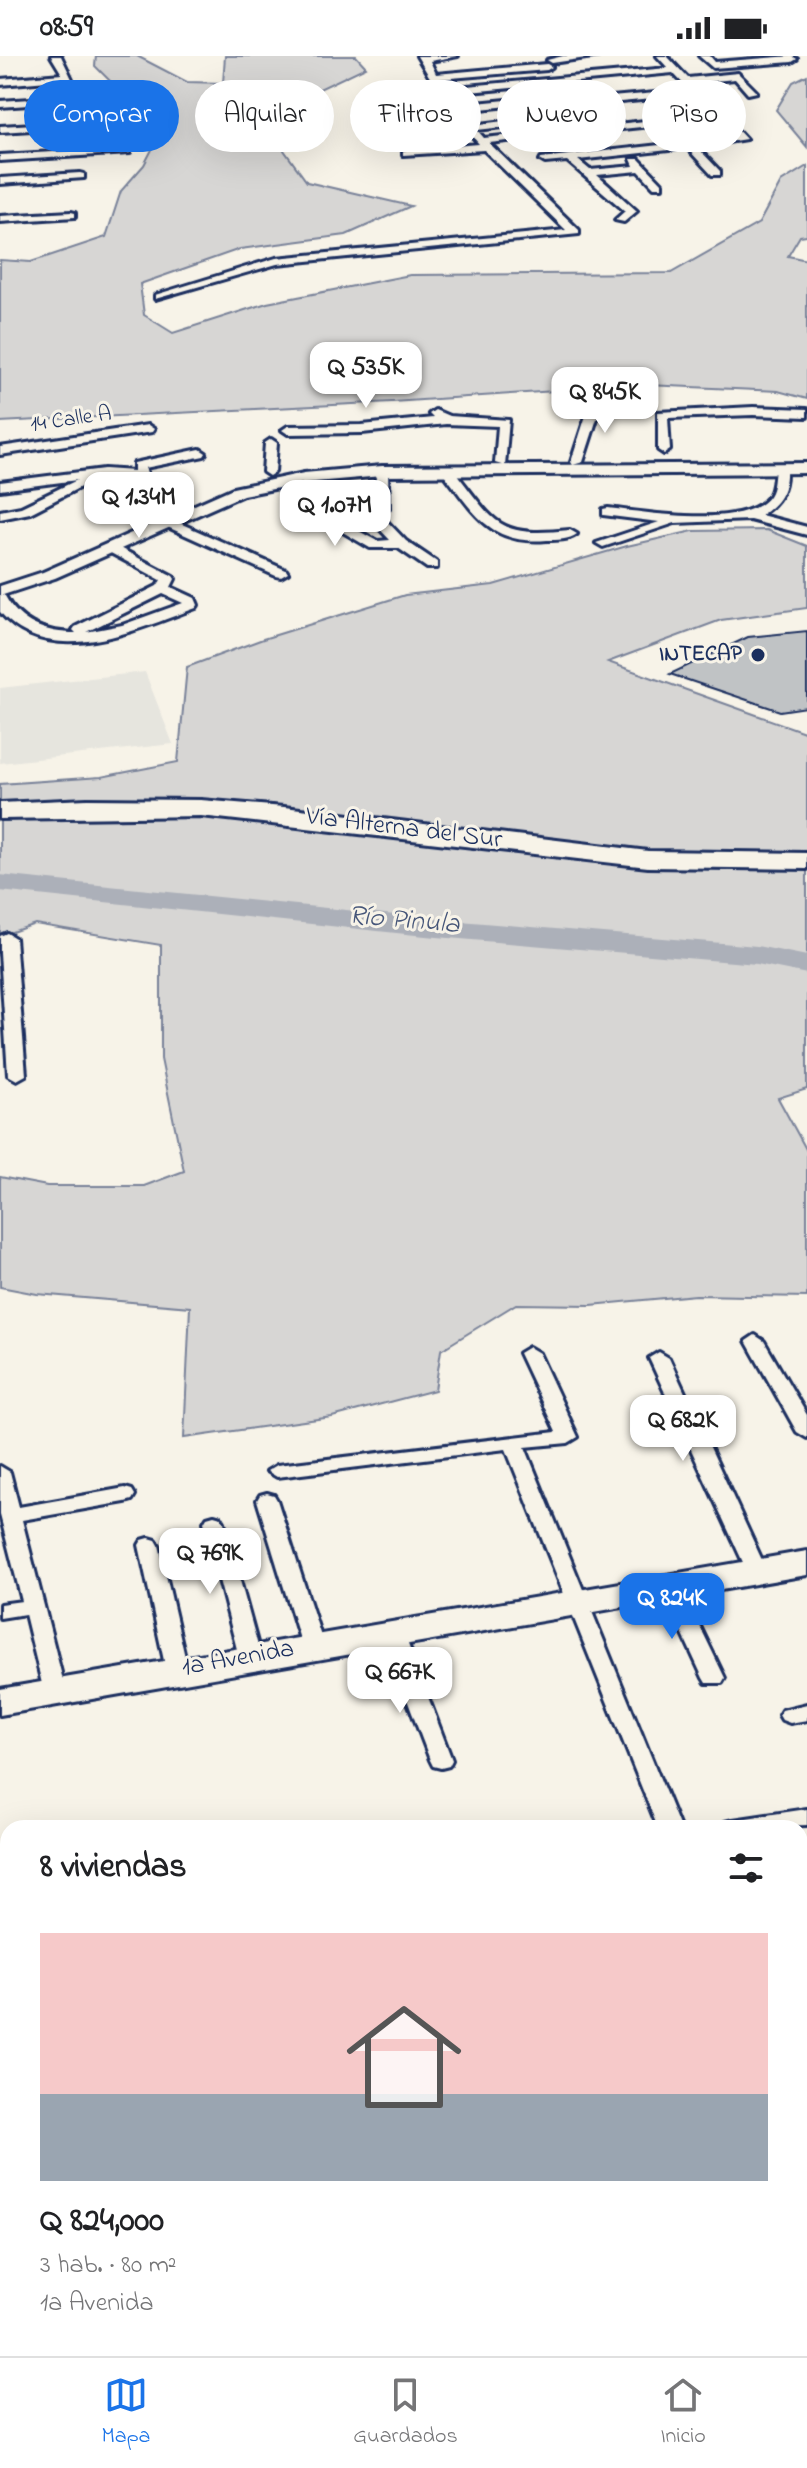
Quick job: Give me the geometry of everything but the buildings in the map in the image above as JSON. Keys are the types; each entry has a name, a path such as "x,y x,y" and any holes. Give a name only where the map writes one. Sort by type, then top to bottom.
{"main road":[{"name":"Vía Alterna del Sur","path":"0,811 101,807 282,819 648,859 807,861"},
{"name":"Vía Alterna del Sur","path":"0,820 245,816"},
{"name":"Vía Alterna del Sur","path":"282,819 650,868 807,870"},
{"name":"1a Avenida","path":"0,1702 392,1631 807,1563"}],"street":[{"path":"0,82 68,77 56,56"},
{"path":"435,80 422,57 453,56"},
{"path":"433,77 595,56"},
{"path":"662,56 686,80"},
{"path":"704,56 713,65 792,59 789,56"},
{"path":"481,88 676,70"},
{"path":"697,80 738,76 742,80"},
{"path":"746,85 752,92"},
{"path":"0,104 24,102"},
{"path":"407,153 642,125"},
{"path":"0,129 24,128"},
{"path":"159,297 276,261 575,232 481,140"},
{"path":"0,147 124,145 0,158"},
{"path":"545,160 616,152"},
{"path":"626,152 658,185"},
{"path":"696,152 716,173"},
{"path":"569,157 632,211 620,220"},
{"path":"589,173 642,168"},
{"path":"0,181 80,176"},
{"path":"0,219 71,215"},
{"path":"577,462 595,406"},
{"path":"429,410 446,420"},
{"path":"664,450 662,415 807,413"},
{"path":"288,430 362,429 446,420 505,423 501,463"},
{"name":"14 Calle A","path":"0,451 148,429"},
{"path":"269,472 271,443"},
{"path":"200,453 138,466 162,516 281,573"},
{"path":"0,591 110,547 162,516 234,481 269,472 318,465 408,467 807,459"},
{"path":"0,579 162,516 272,483 408,467 448,471 807,468"},
{"path":"750,516 771,504 781,486 780,469"},
{"path":"382,471 383,508 374,516 336,521 336,524 375,545 401,544"},
{"path":"448,471 499,533 527,538 570,534"},
{"path":"0,486 104,473 142,475"},
{"path":"0,515 25,510 104,473"},
{"path":"608,512 679,520 750,516 807,531"},
{"path":"374,516 401,544 432,565"},
{"path":"603,543 679,520"},
{"path":"67,637 163,589 168,579 110,547"},
{"path":"53,557 70,565"},
{"path":"0,599 3,610 28,629 50,636 67,637 106,633 192,603 163,589"},
{"path":"7,938 17,1075"},
{"path":"755,1341 807,1432"},
{"path":"277,1471 567,1438 529,1353"},
{"path":"659,1358 757,1571"},
{"path":"513,1442 574,1601 666,1820"},
{"path":"0,1472 55,1692"},
{"path":"10,1515 125,1495"},
{"path":"267,1500 313,1646"},
{"path":"214,1522 250,1657"},
{"path":"149,1545 177,1670"},
{"path":"670,1585 714,1678"},
{"path":"0,1611 33,1606"},
{"path":"392,1631 441,1760"},
{"path":"787,1820 807,1817"}],"shaded area":[{"path":"96,56 137,56 187,82 195,82 195,152 285,152 307,182 411,206 346,235 240,249 140,284 144,315 173,333 267,303 410,275 671,273 759,223 781,182 807,166 807,235 800,236 788,256 807,260 807,399 778,391 647,385 392,402 0,422 0,260 31,262 106,237 121,191 144,165 151,152 179,152 179,80 109,80 95,66"},
{"path":"225,56 356,56 366,67 334,82 223,80"},
{"path":"807,75 807,147 776,110 793,82"},
{"path":"767,530 807,546 807,608 721,620 608,662 807,733 807,1089 778,1098 807,1151 807,1297 696,1295 591,1305 516,1304 441,1350 435,1390 332,1417 184,1438 190,1307 37,1294 0,1287 0,1177 47,1186 144,1186 184,1171 161,1059 161,945 35,924 0,936 0,784 101,777 178,762 187,667 263,639 405,595 493,585 627,546 693,531"},
{"path":"145,672 173,744 0,763 0,688"}],"waterway":[{"name":"Río Pinula","path":"0,883 425,927 757,955 807,965"}],"place":[{"name":"INTECAP","path":"758,655"}]}
